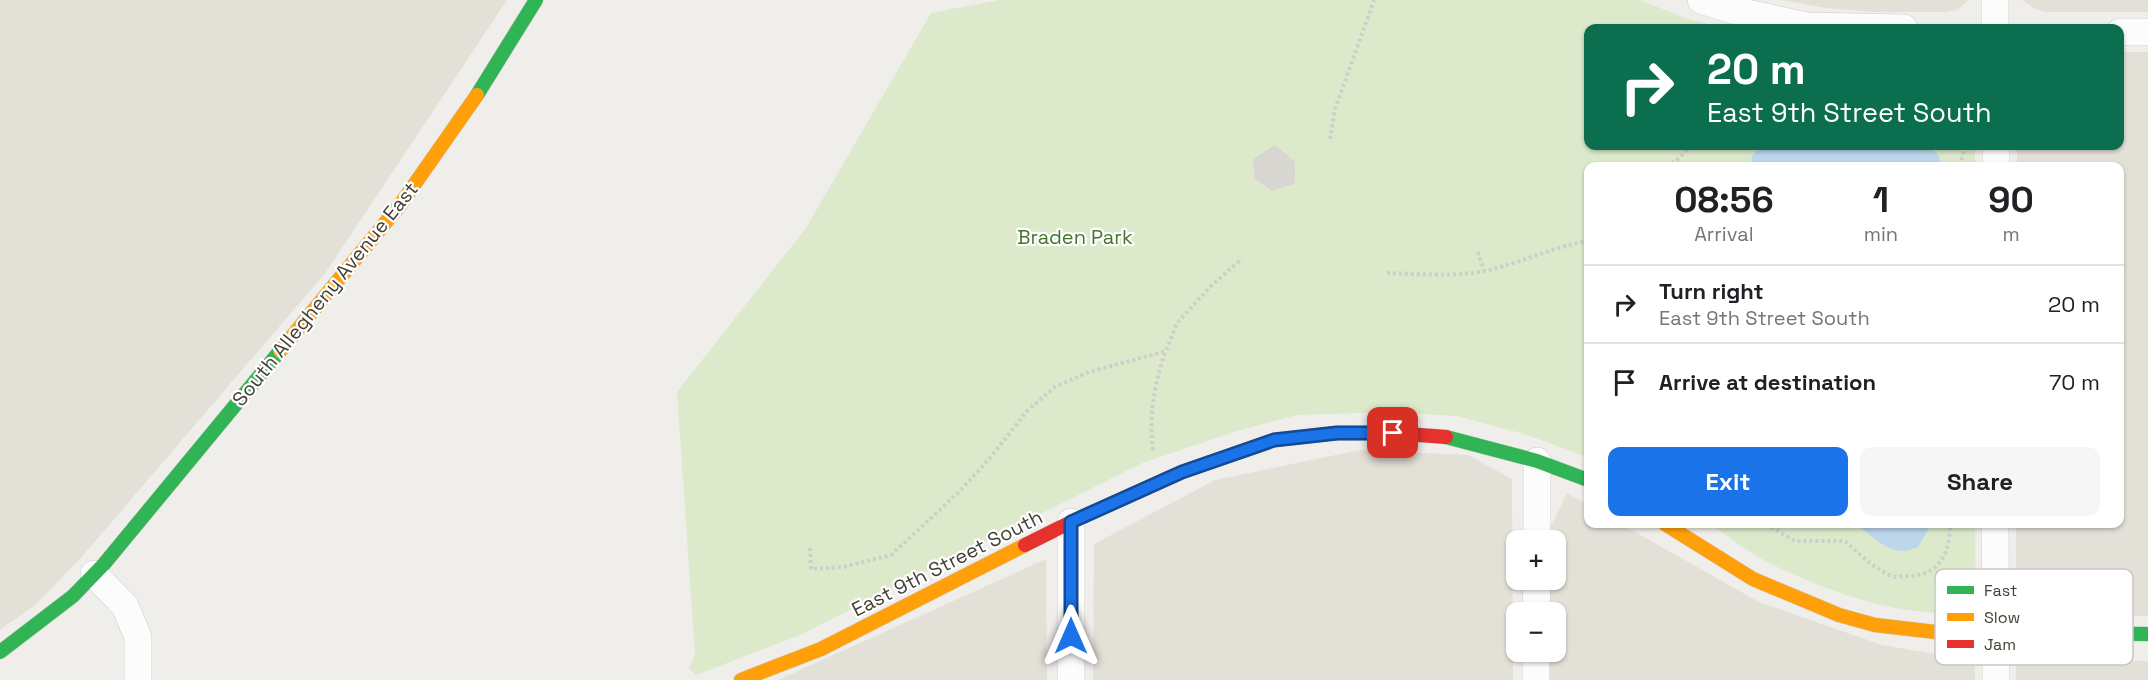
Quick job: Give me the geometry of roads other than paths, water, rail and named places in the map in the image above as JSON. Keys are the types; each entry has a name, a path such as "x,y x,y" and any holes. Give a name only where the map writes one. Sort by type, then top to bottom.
{"street":[{"name":"South Allegheny Avenue East","path":"0,652 73,596 94,574 400,204 465,114 536,0"},
{"path":"1701,0 1733,10 1798,24"},
{"path":"1995,0 1995,24"},
{"path":"2124,32 2148,32"},
{"name":"East 9th Street South","path":"741,680 821,649 1071,522 1182,472 1274,440 1337,433 1393,433 1454,438 1537,461 1584,479"},
{"path":"1537,461 1537,530"},
{"path":"1071,522 1071,680"},
{"path":"1671,528 1753,579 1793,597 1839,615 1875,625 1935,632"},
{"path":"1995,528 1995,569"},
{"path":"94,574 125,606 138,637 138,680"},
{"path":"1536,662 1536,680"}],"water":[{"path":"1757,150 1934,150 1939,156 1940,162 1751,162 1752,156"},
{"path":"1861,528 1928,528 1918,547 1906,551 1891,549"}],"park label":[{"name":"Braden Park","path":"1075,237"}]}
